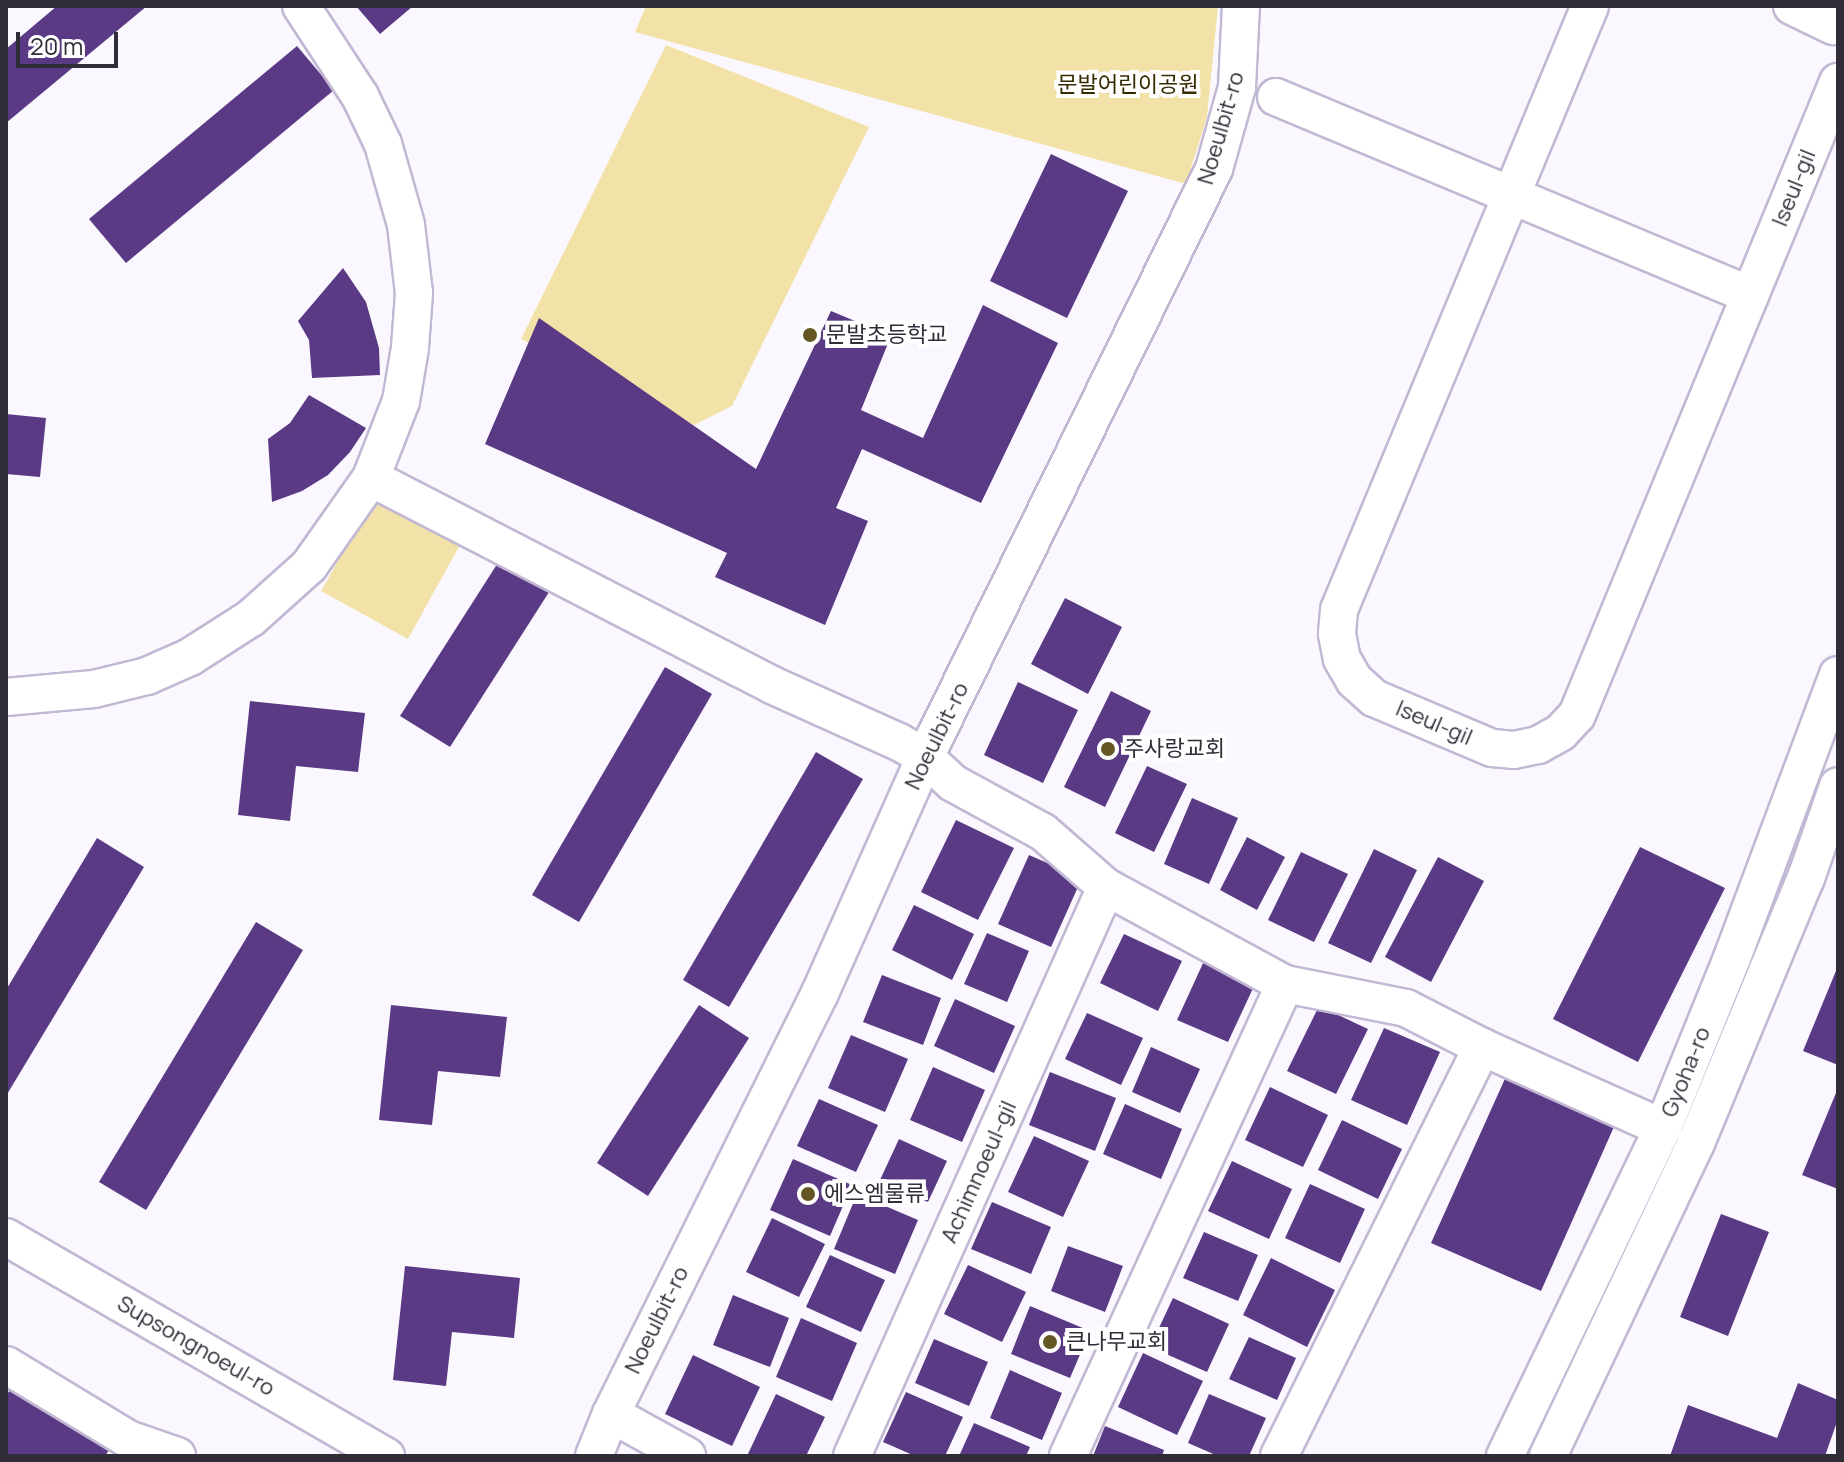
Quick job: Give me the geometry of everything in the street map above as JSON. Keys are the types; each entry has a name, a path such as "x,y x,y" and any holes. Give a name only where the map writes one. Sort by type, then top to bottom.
{"street":[{"path":"6,697 94,689 147,676 190,657 251,618 309,566 371,478 401,401 410,348 414,293 406,225 388,155 360,96 301,6"},
{"name":"Noeulbit-ro","path":"594,1456 611,1414 820,993 925,757 1214,169 1237,87 1241,6"},
{"name":"Iseul-gil","path":"1590,6 1339,610 1337,634 1342,659 1354,680 1374,698 1492,748 1514,750 1538,745 1561,732 1577,715 1838,82"},
{"path":"1792,6 1836,31"},
{"path":"1276,97 1750,295"},
{"path":"371,478 759,678 899,742 925,757 953,783 1043,832 1106,887 1285,984 1406,1008 1482,1047 1663,1128"},
{"name":"Gyoha-ro","path":"1505,1456 1663,1128 1732,958 1838,675"},
{"name":"Gyoha-ro","path":"1548,1456 1696,1143 1806,878 1838,786"},
{"name":"Achimnoeul-gil","path":"852,1456 1106,887"},
{"path":"1068,1456 1285,984"},
{"path":"1279,1456 1482,1047"},
{"name":"Supsongnoeul-ro","path":"6,1237 386,1456"},
{"path":"6,1365 128,1439 177,1456"},
{"path":"611,1414 687,1456"}],"green space":[{"name":"문발어린이공원","path":"646,6 1218,6 1207,117 1186,184 635,32"},
{"path":"666,45 869,127 732,406 694,425 521,339"},
{"path":"375,496 461,543 408,639 321,591"}],"building":[{"path":"57,6 147,6 6,123 6,49"},
{"path":"356,6 413,6 380,34"},
{"path":"297,46 334,90 126,263 89,219"},
{"path":"1051,154 1128,191 1067,318 990,281"},
{"path":"343,268 366,302 379,348 380,375 312,378 309,340 298,321"},
{"path":"983,305 1058,343 981,503 862,449 836,508 868,521 825,625 715,577 727,553 485,444 539,318 756,469 831,311 891,336 861,410 923,438"},
{"path":"309,395 366,428 350,452 328,475 302,491 272,502 268,439 290,423"},
{"path":"6,414 46,418 40,477 6,474"},
{"path":"501,558 551,589 450,747 400,716"},
{"path":"1065,598 1122,627 1088,694 1031,664"},
{"path":"665,667 712,694 579,922 532,895"},
{"path":"1018,682 1078,710 1043,783 984,755"},
{"name":"주사랑교회","path":"1111,691 1151,711 1105,807 1064,787"},
{"path":"250,701 365,713 358,772 296,766 290,821 238,815"},
{"path":"816,752 863,779 729,1007 683,980"},
{"path":"1147,766 1187,784 1154,852 1115,833"},
{"path":"1192,798 1238,818 1209,884 1164,864"},
{"path":"956,820 1014,848 978,920 921,892"},
{"path":"1247,837 1285,857 1257,910 1220,890"},
{"path":"97,838 144,867 6,1096 6,990"},
{"path":"1640,847 1725,888 1638,1062 1553,1019"},
{"path":"1374,849 1417,870 1371,963 1328,943"},
{"path":"1301,852 1348,874 1314,942 1268,920"},
{"path":"1029,855 1082,878 1051,947 998,924"},
{"path":"1438,857 1484,881 1431,982 1385,957"},
{"path":"914,905 974,934 952,980 892,950"},
{"path":"256,922 303,950 146,1210 99,1182"},
{"path":"987,933 1029,951 1007,1002 964,984"},
{"path":"1124,934 1182,961 1158,1011 1100,983"},
{"path":"1204,961 1255,984 1228,1042 1177,1020"},
{"path":"1838,966 1838,1065 1803,1051"},
{"path":"882,975 941,998 923,1045 863,1022"},
{"path":"955,999 1015,1026 994,1073 934,1046"},
{"path":"391,1005 507,1017 500,1077 438,1071 432,1125 379,1120"},
{"path":"699,1005 749,1038 648,1196 597,1163"},
{"path":"1319,1006 1368,1029 1336,1094 1287,1071"},
{"path":"1087,1013 1143,1038 1121,1085 1065,1059"},
{"path":"1384,1028 1440,1052 1407,1125 1351,1100"},
{"path":"851,1035 908,1059 885,1112 828,1088"},
{"path":"1151,1047 1200,1069 1180,1113 1132,1092"},
{"path":"933,1067 985,1090 962,1142 910,1120"},
{"path":"1050,1072 1116,1098 1095,1151 1029,1125"},
{"path":"1508,1072 1617,1120 1541,1291 1431,1243"},
{"path":"1270,1087 1328,1115 1303,1167 1245,1140"},
{"path":"1838,1088 1838,1189 1802,1175"},
{"path":"819,1099 878,1125 856,1172 797,1146"},
{"path":"1125,1104 1182,1129 1161,1179 1103,1154"},
{"path":"1342,1120 1402,1149 1378,1199 1318,1170"},
{"path":"1034,1136 1089,1161 1063,1217 1008,1192"},
{"path":"899,1139 947,1161 928,1202 880,1180"},
{"path":"793,1159 852,1185 830,1236 770,1210"},
{"path":"1232,1161 1292,1189 1269,1239 1208,1211"},
{"path":"1310,1184 1365,1209 1340,1263 1285,1238"},
{"path":"857,1194 918,1220 895,1274 834,1249"},
{"path":"992,1202 1051,1227 1031,1274 971,1249"},
{"path":"1721,1214 1769,1232 1728,1336 1680,1317"},
{"path":"772,1218 825,1244 799,1297 746,1272"},
{"path":"1204,1232 1258,1255 1238,1301 1183,1278"},
{"path":"1068,1246 1123,1266 1105,1312 1051,1291"},
{"path":"830,1255 885,1280 861,1332 806,1307"},
{"path":"1271,1258 1335,1290 1307,1347 1243,1315"},
{"path":"968,1265 1026,1292 1002,1342 944,1314"},
{"path":"405,1266 520,1278 514,1338 452,1332 446,1386 393,1380"},
{"path":"733,1295 789,1318 770,1367 713,1345"},
{"path":"1173,1298 1229,1324 1207,1372 1150,1347"},
{"name":"큰나무교회","path":"1030,1306 1090,1331 1070,1378 1011,1354"},
{"path":"801,1318 857,1343 832,1401 776,1377"},
{"path":"1249,1337 1296,1358 1277,1400 1229,1379"},
{"path":"934,1339 988,1362 969,1406 915,1383"},
{"path":"1143,1353 1203,1381 1177,1435 1118,1407"},
{"path":"693,1355 760,1387 732,1446 665,1414"},
{"path":"1010,1370 1062,1393 1042,1440 990,1418"},
{"path":"1798,1383 1838,1400 1838,1419 1825,1456 1670,1456 1688,1405 1777,1438"},
{"path":"13,1385 111,1447 105,1456 6,1456 6,1396"},
{"path":"906,1392 963,1417 945,1456 915,1456 883,1442"},
{"path":"776,1394 825,1417 806,1456 747,1456"},
{"path":"1209,1394 1266,1418 1249,1456 1218,1456 1188,1443"},
{"path":"974,1423 1030,1447 1026,1456 959,1456"},
{"path":"1105,1426 1164,1450 1162,1456 1093,1456"}],"place":[{"name":"문발초등학교","path":"810,335"},
{"name":"주사랑교회","path":"1108,749"},
{"name":"에스엠물류","path":"808,1194"},
{"name":"큰나무교회","path":"1050,1342"}]}
